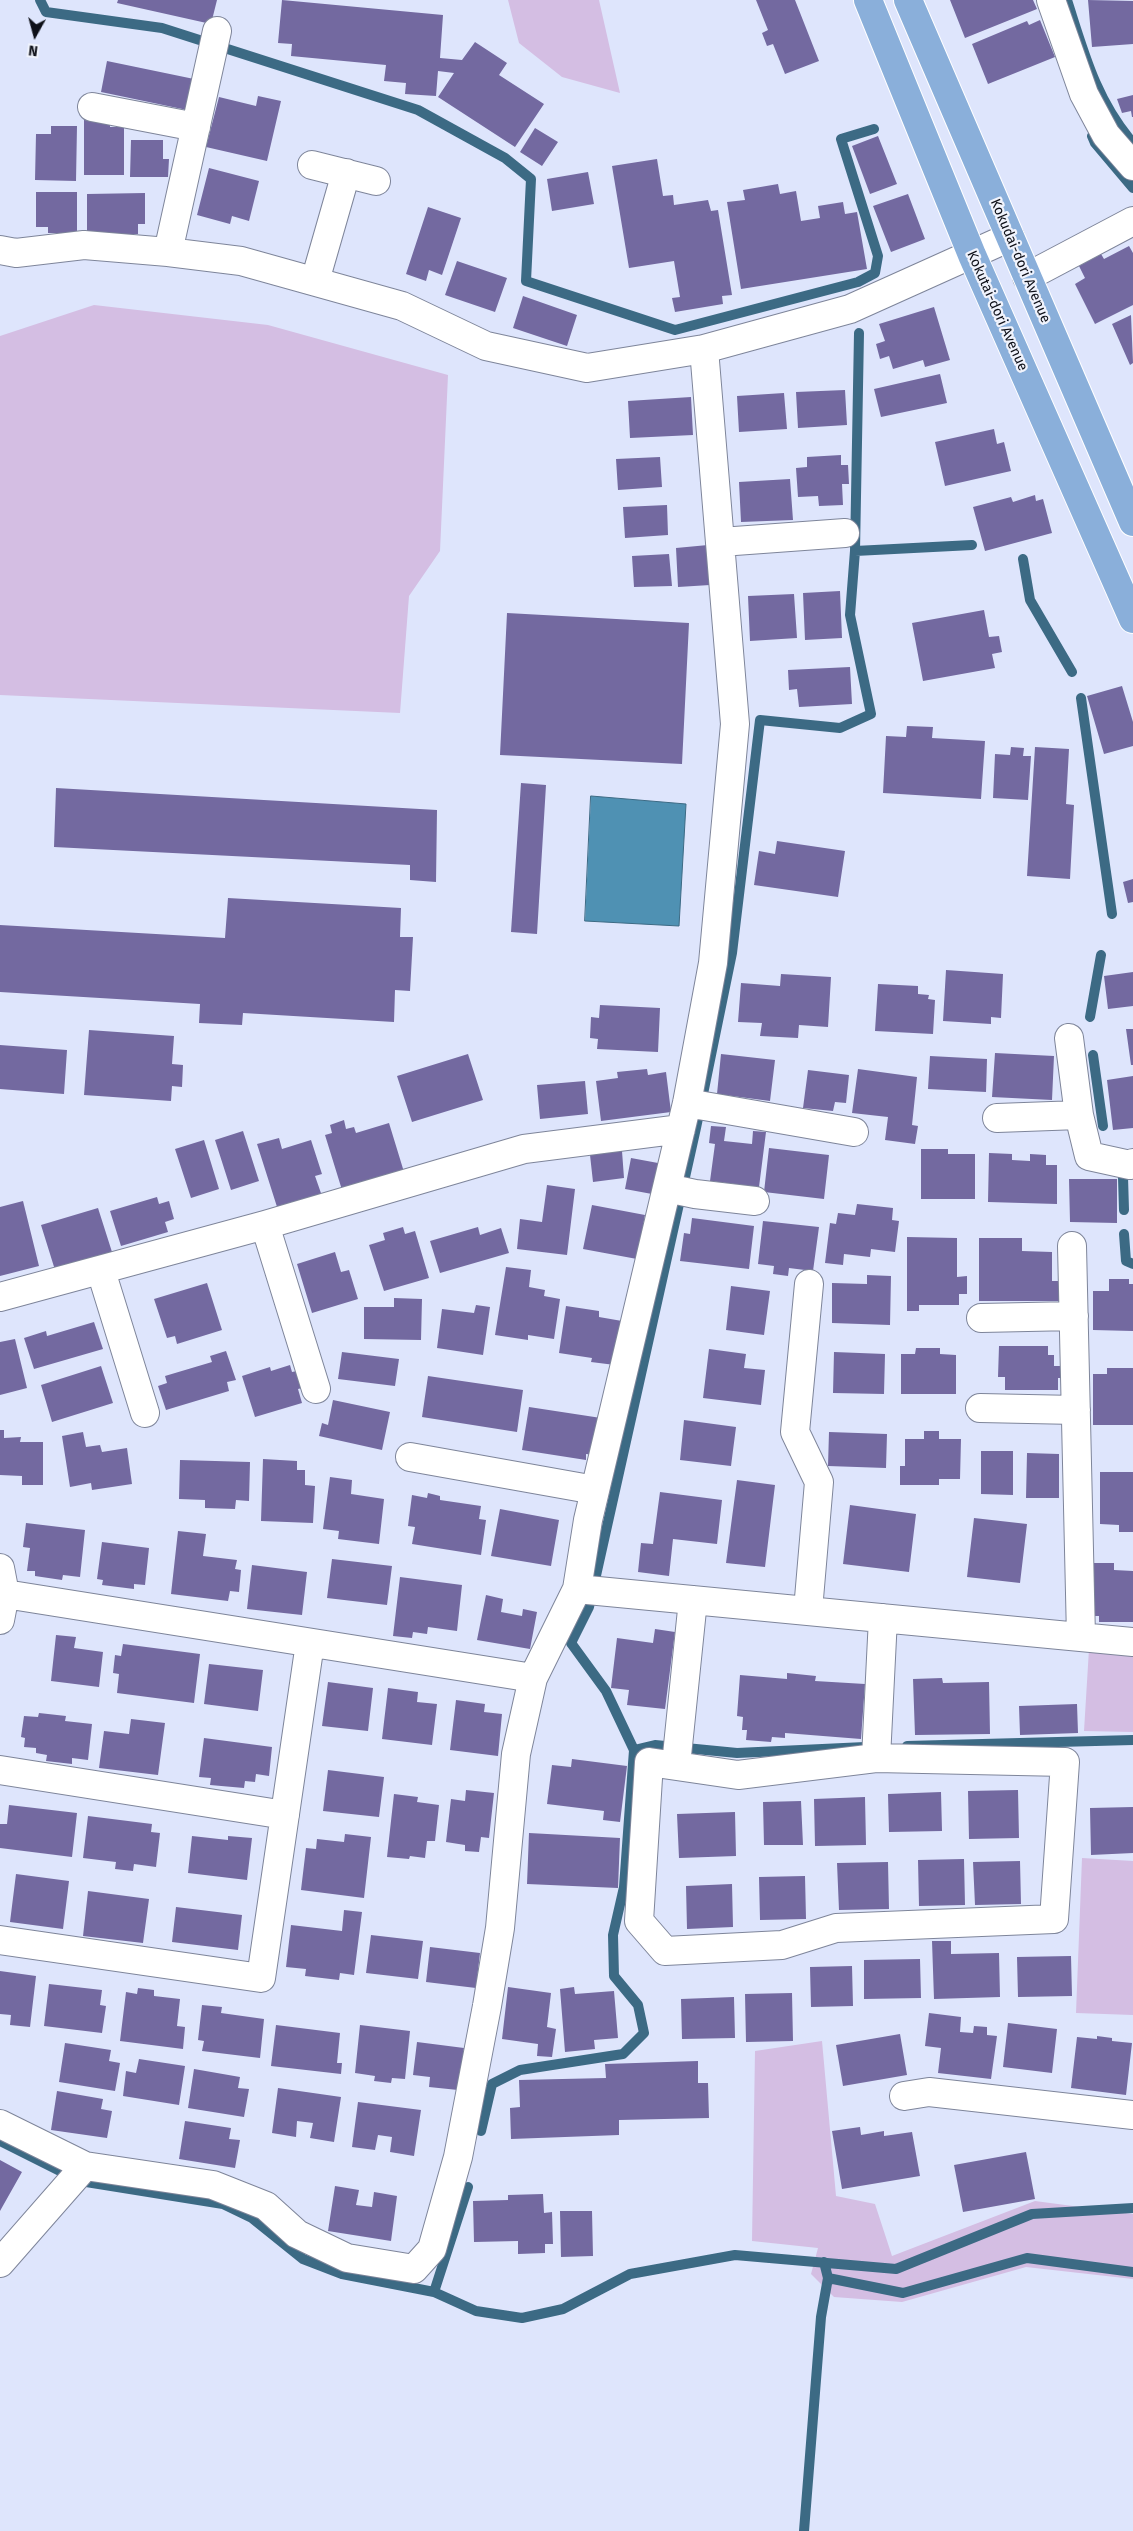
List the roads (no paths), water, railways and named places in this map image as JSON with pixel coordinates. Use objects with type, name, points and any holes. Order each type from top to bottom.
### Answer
[{"type":"highway","name":"Kokutai-dori Avenue","points":[[868,0],[972,254],[1133,619]]},
{"type":"highway","name":"Kokudai-dori Avenue","points":[[908,0],[1133,522]]},
{"type":"street","points":[[1051,0],[1084,94],[1106,135],[1133,166]]},
{"type":"street","points":[[168,252],[215,41]]},
{"type":"street","points":[[92,107],[196,127]]},
{"type":"street","points":[[312,165],[376,181]]},
{"type":"street","points":[[315,281],[346,173]]},
{"type":"street","points":[[1027,277],[1133,221]]},
{"type":"street","points":[[0,250],[16,253],[84,245],[168,252],[241,261],[402,306],[486,346],[587,368],[704,349],[850,309],[1010,237]]},
{"type":"street","points":[[0,2124],[76,2176],[213,2185],[266,2206],[297,2234],[347,2258],[414,2269],[432,2249],[458,2157],[487,2006],[500,1928],[516,1754],[533,1678],[588,1589],[595,1490],[681,1129],[700,1105],[736,724],[704,349]]},
{"type":"street","points":[[721,542],[846,532]]},
{"type":"street","points":[[1069,1038],[1078,1115],[1089,1156],[1130,1165],[1133,1163]]},
{"type":"street","points":[[700,1105],[854,1132]]},
{"type":"street","points":[[997,1118],[1078,1115]]},
{"type":"street","points":[[0,1297],[102,1271],[265,1225],[524,1149],[681,1129]]},
{"type":"street","points":[[667,1188],[695,1194],[755,1201]]},
{"type":"street","points":[[265,1225],[316,1389]]},
{"type":"street","points":[[1072,1246],[1081,1637]]},
{"type":"street","points":[[102,1271],[145,1413]]},
{"type":"street","points":[[808,1610],[819,1482],[796,1432],[809,1284]]},
{"type":"street","points":[[981,1318],[1074,1316]]},
{"type":"street","points":[[980,1408],[1076,1410]]},
{"type":"street","points":[[410,1458],[595,1490]]},
{"type":"street","points":[[0,1568],[2,1607],[310,1643],[533,1678]]},
{"type":"street","points":[[588,1589],[1133,1642]]},
{"type":"street","points":[[676,1765],[693,1600]]},
{"type":"street","points":[[876,1746],[883,1618]]},
{"type":"street","points":[[0,1940],[261,1978],[310,1643]]},
{"type":"street","points":[[876,1746],[1065,1762],[1054,1919],[836,1928],[782,1945],[665,1950],[639,1921],[650,1762],[738,1774],[876,1746]]},
{"type":"street","points":[[0,1770],[285,1815]]},
{"type":"street","points":[[904,2096],[929,2092],[1133,2115]]},
{"type":"street","points":[[0,2263],[76,2176]]},
{"type":"water","points":[[591,796],[686,804],[679,926],[585,921]]},
{"type":"waterway","points":[[40,0],[46,12],[162,28],[418,110],[505,158],[531,179],[526,281],[675,330],[858,282],[875,273],[878,256],[841,139],[874,129]]},
{"type":"waterway","points":[[1067,0],[1092,75],[1100,93],[1120,127],[1133,143]]},
{"type":"waterway","points":[[1092,136],[1095,143],[1133,188]]},
{"type":"waterway","points":[[481,2131],[492,2084],[520,2070],[623,2054],[644,2033],[638,2005],[614,1976],[613,1935],[624,1887],[634,1750],[606,1691],[571,1643],[589,1607],[696,1128],[732,953],[760,720],[840,728],[871,714],[850,615],[855,551],[859,333]]},
{"type":"waterway","points":[[855,551],[972,545]]},
{"type":"waterway","points":[[1023,559],[1030,600],[1072,672]]},
{"type":"waterway","points":[[1081,698],[1112,914]]},
{"type":"waterway","points":[[1090,1017],[1101,955]]},
{"type":"waterway","points":[[1093,1055],[1103,1126]]},
{"type":"waterway","points":[[1123,1177],[1124,1210]]},
{"type":"waterway","points":[[1124,1234],[1126,1261],[1133,1264]]},
{"type":"waterway","points":[[907,1746],[1133,1740]]},
{"type":"waterway","points":[[634,1750],[655,1745],[737,1753],[865,1747]]},
{"type":"waterway","points":[[0,2141],[80,2181],[223,2204],[252,2218],[303,2259],[342,2274],[434,2292],[476,2311],[522,2318],[563,2309],[630,2274],[735,2255],[896,2269],[1032,2214],[1133,2208]]},
{"type":"waterway","points":[[434,2292],[468,2187]]},
{"type":"waterway","points":[[828,2278],[903,2293],[1027,2258],[1133,2272]]},
{"type":"waterway","points":[[804,2531],[821,2317],[828,2278],[824,2262]]}]
